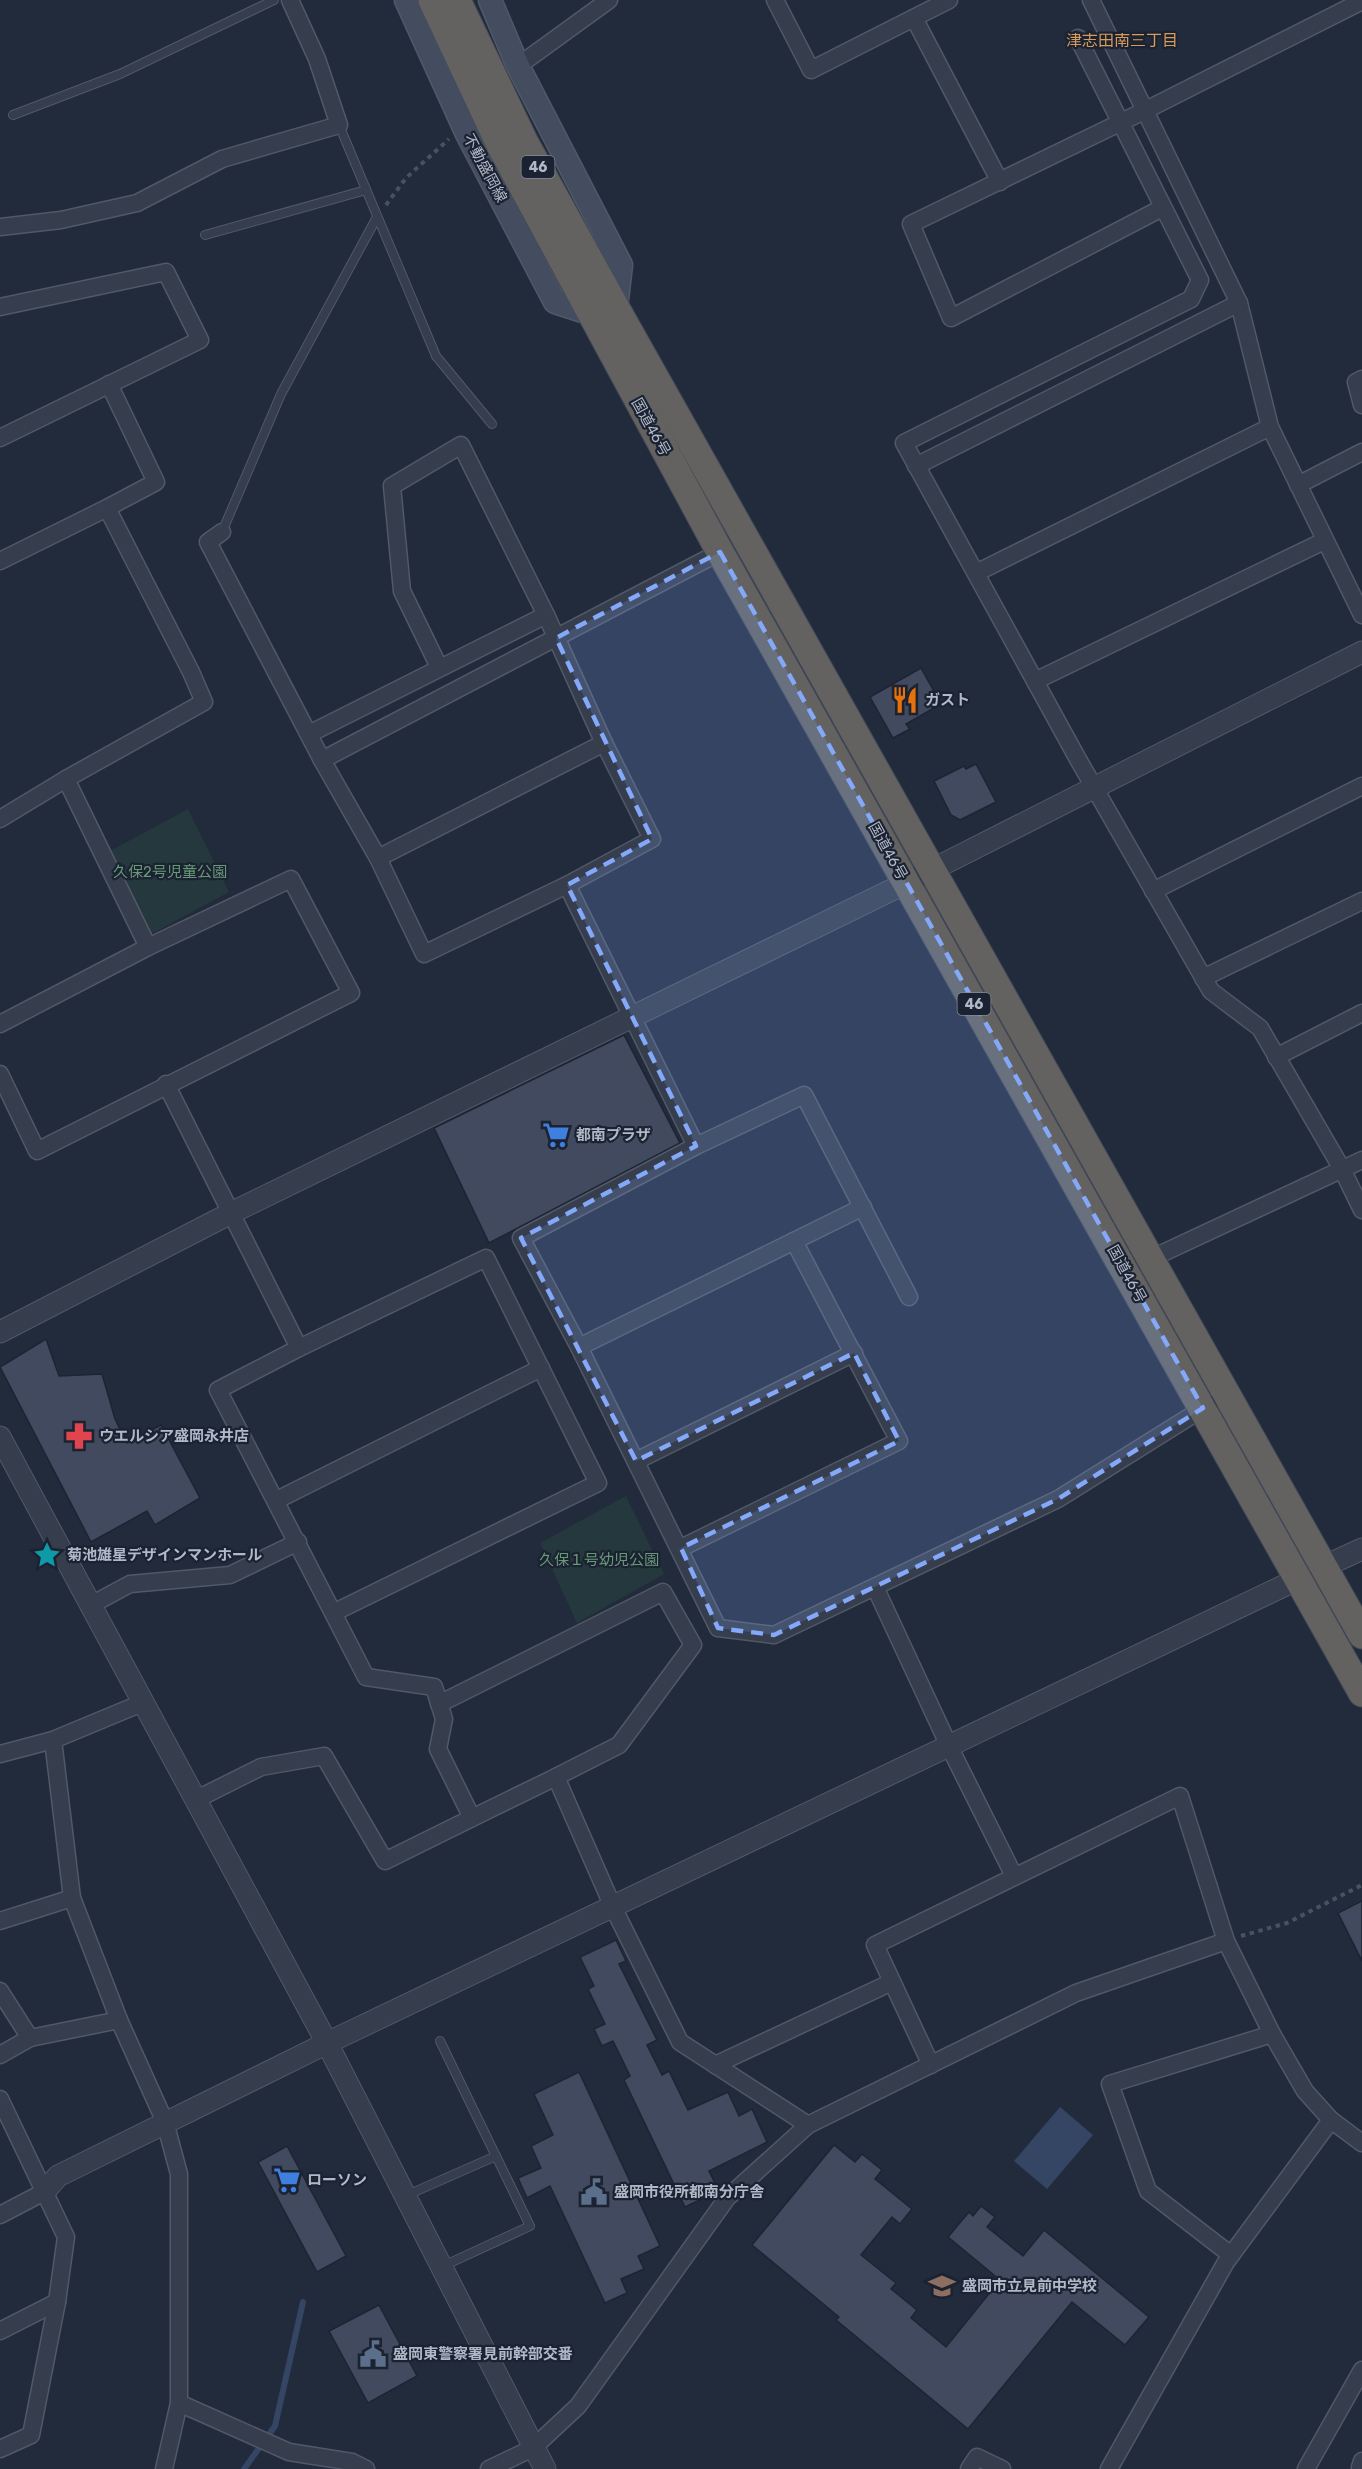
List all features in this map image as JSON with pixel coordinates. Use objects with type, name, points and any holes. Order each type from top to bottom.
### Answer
[{"type":"highway","name":"国道46号","points":[[432,0],[457,18],[616,308],[1362,1635]]},
{"type":"highway","name":"国道46号","points":[[457,18],[500,145],[589,313],[720,552],[1203,1408],[1296,1580],[1362,1693]]},
{"type":"main road","name":"不動盛岡線","points":[[406,0],[465,129],[555,302],[589,313]]},
{"type":"main road","points":[[490,0],[518,66],[621,265],[616,308]]},
{"type":"street","points":[[0,227],[61,220],[137,203],[222,159],[339,125],[317,59],[290,0]]},
{"type":"street","points":[[518,66],[609,0]]},
{"type":"street","points":[[775,0],[811,70],[949,0]]},
{"type":"street","points":[[1091,0],[1239,303],[1270,427],[1362,615]]},
{"type":"street","points":[[1162,208],[951,318],[911,224],[1120,123],[1362,1]]},
{"type":"street","points":[[914,18],[1000,182]]},
{"type":"street","points":[[1078,38],[1200,280],[1191,299],[904,443],[1094,788],[1203,978],[1211,991],[1260,1028],[1342,1169],[1362,1210]]},
{"type":"street","points":[[0,307],[166,272],[200,340],[0,438]]},
{"type":"street","points":[[916,465],[1239,303]]},
{"type":"street","points":[[1362,379],[1356,382],[1362,405]]},
{"type":"street","points":[[0,561],[156,482],[110,384]]},
{"type":"street","points":[[976,573],[1270,427]]},
{"type":"street","points":[[222,532],[208,542],[322,760],[378,858],[424,954],[567,885],[652,839],[604,743],[546,615],[461,445],[392,486],[402,591],[439,667]]},
{"type":"street","points":[[1298,485],[1362,452]]},
{"type":"street","points":[[0,819],[66,779],[204,702],[107,508]]},
{"type":"street","points":[[1035,681],[1324,541]]},
{"type":"street","points":[[322,760],[720,552]]},
{"type":"street","points":[[309,734],[546,615]]},
{"type":"street","points":[[0,1332],[231,1213],[906,883],[1362,652]]},
{"type":"street","points":[[378,858],[604,743]]},
{"type":"street","points":[[66,779],[148,947]]},
{"type":"street","points":[[1153,891],[1362,786]]},
{"type":"street","points":[[0,1024],[148,947],[291,879],[351,993],[166,1084],[37,1151],[0,1074]]},
{"type":"street","points":[[567,885],[696,1146]]},
{"type":"street","points":[[1203,978],[1362,901]]},
{"type":"street","points":[[1276,1057],[1362,1013]]},
{"type":"street","points":[[166,1084],[299,1348]]},
{"type":"street","points":[[909,1297],[804,1095],[696,1146],[521,1238],[681,1548],[718,1628],[774,1635],[1058,1499],[1227,1395]]},
{"type":"street","points":[[1150,1259],[1362,1160]]},
{"type":"street","points":[[579,1347],[863,1207]]},
{"type":"street","points":[[681,1548],[898,1441],[794,1241]]},
{"type":"street","points":[[333,1613],[598,1483],[486,1258],[299,1348],[218,1390],[278,1500],[333,1613],[366,1677],[434,1687],[444,1719],[438,1749],[472,1818]]},
{"type":"street","points":[[636,1461],[854,1353]]},
{"type":"street","points":[[278,1500],[541,1368]]},
{"type":"street","points":[[0,1437],[89,1606],[327,2043],[544,2469]]},
{"type":"street","points":[[89,1606],[130,1584],[230,1575],[298,1542]]},
{"type":"street","points":[[1323,1567],[1362,1548]]},
{"type":"street","points":[[0,2215],[44,2192],[58,2176],[165,2122],[1296,1580]]},
{"type":"street","points":[[875,1587],[949,1746],[1014,1876]]},
{"type":"street","points":[[195,1800],[261,1767],[324,1756],[385,1861],[619,1745],[693,1645],[663,1592],[439,1704]]},
{"type":"street","points":[[0,1754],[53,1740],[142,1703]]},
{"type":"street","points":[[53,1740],[72,1898],[118,2020],[165,2122],[179,2174],[179,2403],[164,2469]]},
{"type":"street","points":[[556,1777],[613,1907],[680,2042],[808,2126]]},
{"type":"street","points":[[931,2065],[875,1945],[1180,1796],[1226,1941],[1272,2034],[1305,2091],[1331,2120],[1362,2143]]},
{"type":"street","points":[[0,1921],[72,1898]]},
{"type":"street","points":[[489,2469],[533,2448],[578,2406],[728,2198],[808,2126],[1076,1993],[1226,1941]]},
{"type":"street","points":[[715,2065],[892,1982]]},
{"type":"street","points":[[0,1991],[30,2038]]},
{"type":"street","points":[[0,2055],[30,2038],[118,2020]]},
{"type":"street","points":[[1231,2255],[1148,2191],[1110,2084],[1272,2034]]},
{"type":"street","points":[[0,2099],[66,2236],[57,2302],[31,2435],[0,2449]]},
{"type":"street","points":[[1109,2469],[1231,2255],[1331,2120]]},
{"type":"street","points":[[0,2331],[57,2302]]},
{"type":"street","points":[[1306,2469],[1362,2370]]},
{"type":"street","points":[[179,2403],[289,2452],[329,2464],[352,2462],[366,2469]]},
{"type":"street","points":[[969,2469],[977,2457],[1002,2469]]},
{"type":"street","points":[[1362,2461],[1360,2467],[1362,2469]]},
{"type":"lane","points":[[13,115],[120,74],[274,0]]},
{"type":"lane","points":[[339,125],[436,357],[492,424]]},
{"type":"lane","points":[[205,235],[366,190]]},
{"type":"lane","points":[[222,532],[281,394],[377,217]]},
{"type":"lane","points":[[440,2041],[530,2226],[441,2267]]},
{"type":"lane","points":[[405,2197],[496,2156]]},
{"type":"path","points":[[377,217],[406,178],[451,136],[465,129]]},
{"type":"path","points":[[1226,1941],[1287,1923],[1362,1885]]},
{"type":"highlighted area","points":[[720,552],[1203,1408],[1058,1499],[774,1635],[718,1628],[681,1548],[899,1441],[854,1353],[636,1461],[521,1238],[696,1146],[567,885],[652,839],[556,638]]},
{"type":"green space","name":"久保2号児童公園","points":[[188,809],[229,892],[151,934],[110,851]]},
{"type":"green space","name":"久保１号幼児公園","points":[[626,1496],[664,1574],[577,1623],[540,1543]]},
{"type":"water","points":[[1060,2107],[1093,2135],[1047,2189],[1014,2161]]},
{"type":"building","name":"ガスト","points":[[921,668],[941,704],[906,724],[910,729],[893,738],[870,697]]},
{"type":"building","points":[[976,764],[996,802],[960,820],[951,815],[934,781],[964,766],[966,769]]},
{"type":"building","name":"都南プラザ","points":[[624,1035],[680,1143],[489,1243],[434,1128]]},
{"type":"building","name":"ウエルシア盛岡永井店","points":[[46,1339],[59,1376],[102,1374],[115,1419],[127,1443],[161,1425],[200,1498],[155,1525],[147,1511],[91,1542],[0,1367]]},
{"type":"building","points":[[1362,1901],[1362,1961],[1338,1913]]},
{"type":"building","points":[[616,1940],[626,1961],[619,1964],[657,2040],[647,2045],[662,2075],[669,2071],[688,2110],[728,2092],[739,2116],[752,2109],[767,2142],[709,2171],[719,2191],[685,2207],[624,2080],[630,2076],[613,2041],[602,2046],[594,2029],[605,2024],[588,1989],[594,1986],[580,1957]]},
{"type":"building","name":"盛岡市役所都南分庁舎","points":[[579,2072],[660,2246],[638,2256],[644,2269],[621,2279],[627,2293],[605,2303],[550,2186],[527,2198],[518,2178],[541,2168],[531,2146],[553,2135],[534,2094]]},
{"type":"building","points":[[834,2145],[855,2162],[862,2154],[882,2170],[875,2179],[912,2209],[900,2224],[892,2217],[861,2255],[896,2283],[891,2289],[917,2310],[911,2318],[946,2347],[1000,2280],[948,2237],[969,2212],[973,2216],[981,2206],[995,2217],[987,2227],[1023,2256],[1044,2230],[1149,2317],[1125,2345],[1072,2302],[968,2429],[836,2320],[839,2317],[752,2245]]},
{"type":"building","points":[[287,2146],[346,2256],[317,2272],[258,2162]]},
{"type":"building","name":"盛岡東警察署見前幹部交番","points":[[379,2305],[417,2376],[368,2403],[329,2331]]},
{"type":"waterway","points":[[244,2469],[275,2426],[303,2302]]},
{"type":"place","name":"ガスト","points":[[905,700]]},
{"type":"place","name":"都南プラザ","points":[[556,1135]]},
{"type":"place","name":"ウエルシア盛岡永井店","points":[[79,1436]]},
{"type":"place","name":"菊池雄星デザインマンホール","points":[[47,1555]]},
{"type":"place","name":"ローソン","points":[[287,2180]]},
{"type":"place","name":"盛岡市役所都南分庁舎","points":[[594,2192]]},
{"type":"place","name":"盛岡市立見前中学校","points":[[942,2286]]},
{"type":"place","name":"盛岡東警察署見前幹部交番","points":[[373,2354]]},
{"type":"district","name":"津志田南三丁目","points":[[1122,40]]}]
